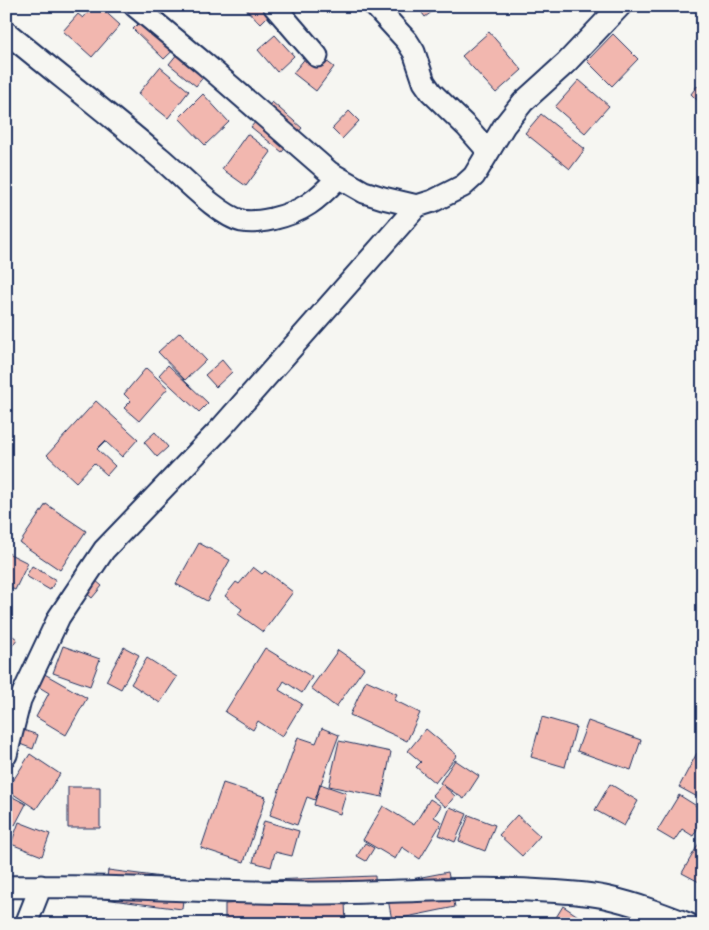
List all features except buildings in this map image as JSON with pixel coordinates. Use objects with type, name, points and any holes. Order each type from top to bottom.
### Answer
[{"type":"street","points":[[135,6],[240,94],[328,172],[364,192],[392,201],[417,206],[433,202],[463,186],[474,176],[504,126],[523,102],[566,62],[620,6]]},
{"type":"street","points":[[274,6],[317,56]]},
{"type":"street","points":[[375,6],[410,47],[424,82],[431,92],[467,127],[488,151]]},
{"type":"street","points":[[6,32],[217,207],[240,221],[252,223],[291,215],[306,208],[319,198],[338,178]]},
{"type":"street","points":[[6,755],[20,700],[59,617],[104,550],[222,427],[417,206]]},
{"type":"street","points":[[26,924],[41,886]]},
{"type":"street","points":[[6,887],[108,886],[315,893],[503,888],[567,892],[608,898],[646,908],[688,924]]}]
